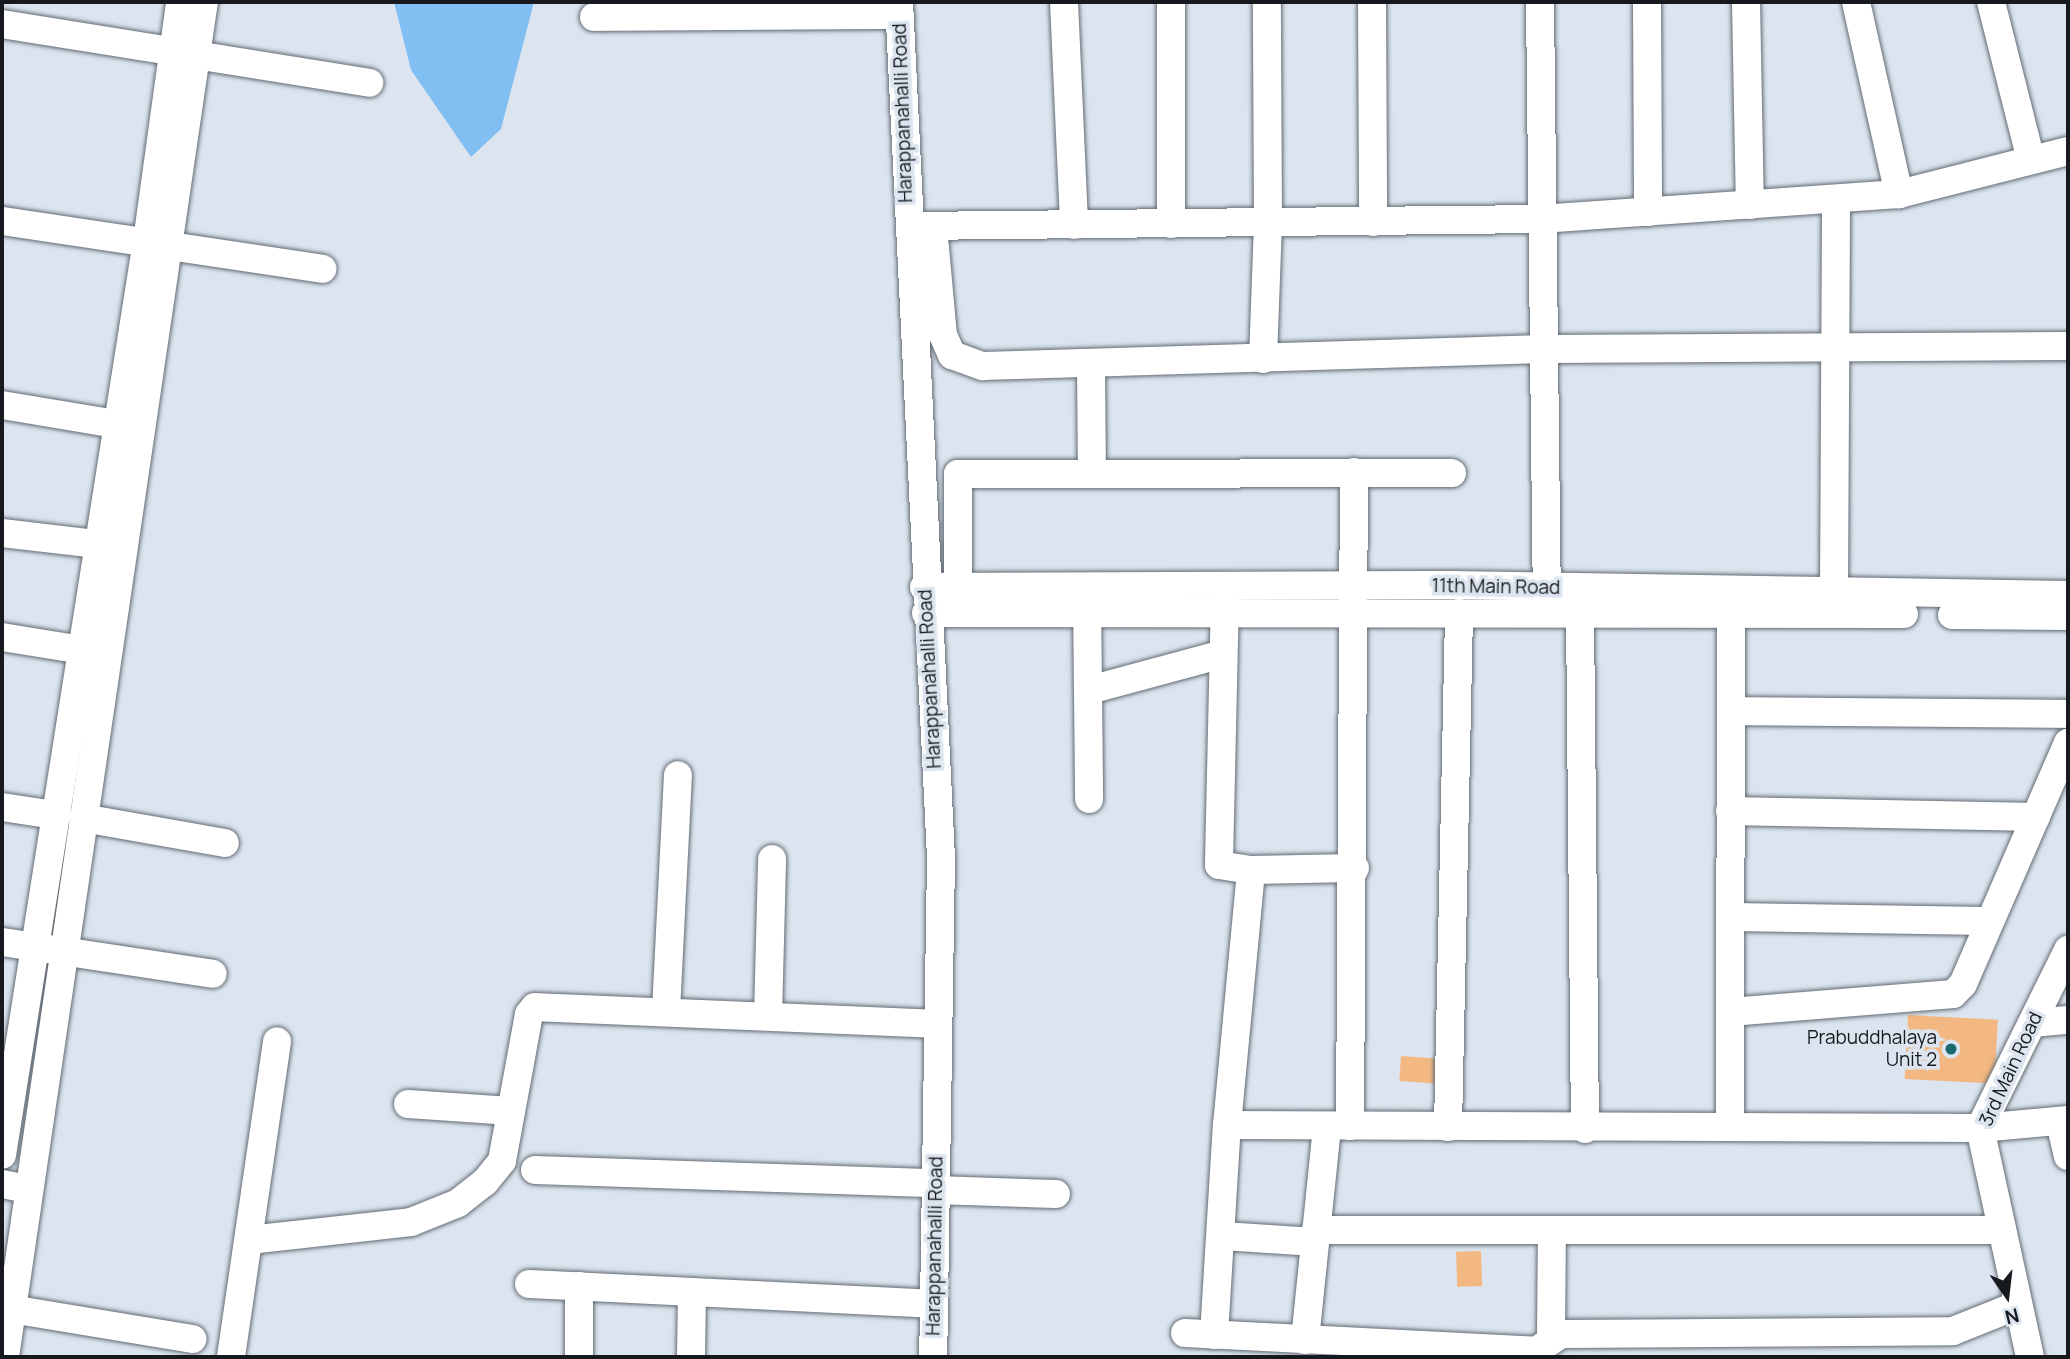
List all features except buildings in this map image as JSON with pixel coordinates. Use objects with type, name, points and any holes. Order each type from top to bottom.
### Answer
[{"type":"street","points":[[180,2],[186,53]]},
{"type":"street","points":[[2,1155],[8,1079],[34,948],[55,815],[95,652],[186,53],[204,2]]},
{"type":"street","points":[[1064,2],[1073,225]]},
{"type":"street","points":[[1171,2],[1171,224]]},
{"type":"street","points":[[1263,359],[1268,223],[1267,2]]},
{"type":"street","points":[[1372,2],[1373,222]]},
{"type":"street","points":[[1540,2],[1540,219],[1547,600]]},
{"type":"street","points":[[1647,2],[1648,212]]},
{"type":"street","points":[[1746,2],[1750,205]]},
{"type":"street","points":[[1857,2],[1899,194]]},
{"type":"street","points":[[1991,2],[2031,160]]},
{"type":"street","points":[[594,17],[798,8],[899,8]]},
{"type":"street","name":"Harappanahalli Road","points":[[899,8],[920,226],[925,600],[941,859],[933,1357]]},
{"type":"street","points":[[2,24],[369,83]]},
{"type":"street","points":[[2068,150],[1899,194],[1648,212],[1540,219],[920,226],[937,304],[952,355],[983,366],[1091,365],[1544,349],[2068,346]]},
{"type":"street","points":[[1834,593],[1836,199]]},
{"type":"street","points":[[2,221],[322,269]]},
{"type":"street","points":[[1091,365],[1091,472]]},
{"type":"street","points":[[2,405],[129,426]]},
{"type":"street","points":[[5,1357],[11,1309],[15,1186],[63,952],[83,818],[95,652],[97,544],[129,426]]},
{"type":"street","points":[[1305,1340],[1316,1236],[1339,1126],[1355,868],[1354,472]]},
{"type":"street","points":[[958,587],[958,474],[1452,473]]},
{"type":"street","points":[[2,533],[97,544]]},
{"type":"street","name":"11th Main Road","points":[[925,600],[958,587],[1087,600]]},
{"type":"street","name":"11th Main Road","points":[[1355,600],[1459,613],[1547,600],[1580,612],[1834,593],[2068,595]]},
{"type":"street","name":"11th Main Road","points":[[925,600],[1731,602],[2068,616]]},
{"type":"street","points":[[1087,600],[1089,799]]},
{"type":"street","points":[[1225,600],[1216,858],[1224,869],[1355,868]]},
{"type":"street","points":[[1730,1127],[1731,602]]},
{"type":"street","points":[[1580,612],[1585,1129]]},
{"type":"street","points":[[1448,1127],[1459,613]]},
{"type":"street","points":[[2,637],[95,652]]},
{"type":"street","points":[[1089,690],[1223,654]]},
{"type":"street","points":[[1731,710],[2068,714]]},
{"type":"street","points":[[1730,1012],[1953,993],[1963,984],[1988,921],[2068,743]]},
{"type":"street","points":[[666,1011],[678,775]]},
{"type":"street","points":[[2,807],[55,815]]},
{"type":"street","points":[[1731,811],[2036,817]]},
{"type":"street","points":[[83,818],[225,843]]},
{"type":"street","points":[[768,1016],[772,859]]},
{"type":"street","points":[[1214,1335],[1223,1236],[1227,1125],[1251,870]]},
{"type":"street","points":[[1730,917],[1988,921]]},
{"type":"street","points":[[2,942],[213,974]]},
{"type":"street","name":"3rd Main Road","points":[[2030,1357],[1980,1128],[2068,950]]},
{"type":"street","points":[[249,1240],[411,1222],[458,1203],[502,1161],[529,1014],[535,1007],[938,1024]]},
{"type":"street","points":[[2032,1023],[2068,1020]]},
{"type":"street","points":[[231,1357],[277,1041]]},
{"type":"street","points":[[408,1104],[511,1111]]},
{"type":"street","points":[[1227,1125],[1585,1129],[1980,1128],[2064,1121],[2068,1156]]},
{"type":"street","points":[[535,1170],[1056,1194]]},
{"type":"street","points":[[1223,1236],[1552,1231],[2002,1230]]},
{"type":"street","points":[[1551,1337],[1552,1231]]},
{"type":"street","points":[[529,1284],[933,1304]]},
{"type":"street","points":[[579,1286],[579,1357]]},
{"type":"street","points":[[691,1357],[692,1292]]},
{"type":"street","points":[[1185,1333],[1536,1351],[1551,1337],[1953,1331],[2018,1305]]},
{"type":"street","points":[[11,1309],[193,1339]]},
{"type":"water","points":[[394,2],[534,2],[501,129],[471,157],[411,70]]},
{"type":"place","name":"Prabuddhalaya Unit 2","points":[[1951,1049]]}]
